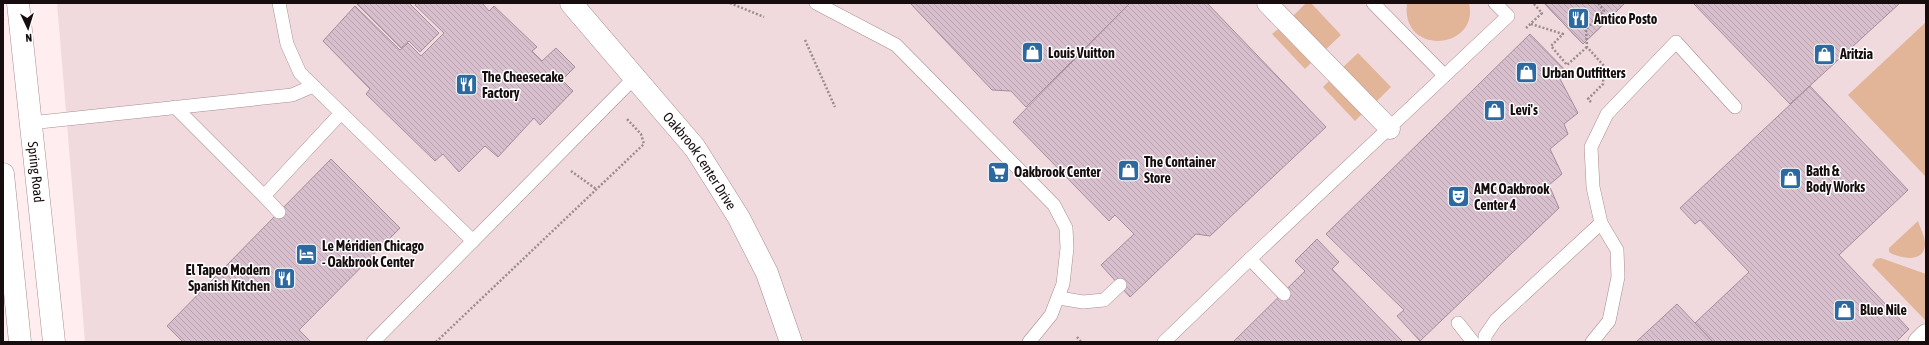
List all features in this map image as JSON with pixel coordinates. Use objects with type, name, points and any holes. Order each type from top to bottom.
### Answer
[{"type":"street","name":"Spring Road","points":[[18,3],[54,342]]},
{"type":"street","name":"Oakbrook Center Drive","points":[[571,3],[636,77],[695,148],[739,218],[772,283],[790,342]]},
{"type":"street","points":[[1276,6],[1390,129]]},
{"type":"street","points":[[3,174],[20,342]]},
{"type":"street","points":[[1918,342],[1926,334]]},
{"type":"lane","points":[[279,3],[290,51],[300,72],[473,241]]},
{"type":"lane","points":[[816,3],[896,45],[1054,205],[1066,228],[1067,248],[1063,284],[1051,316],[1029,342]]},
{"type":"lane","points":[[1373,3],[1444,75]]},
{"type":"lane","points":[[1164,342],[1508,16],[1495,3]]},
{"type":"lane","points":[[1592,342],[1609,321],[1618,277],[1618,250],[1601,223],[1593,187],[1591,147],[1607,114],[1676,42],[1735,107]]},
{"type":"lane","points":[[373,342],[636,77]]},
{"type":"lane","points":[[30,123],[292,95],[313,86]]},
{"type":"lane","points":[[174,107],[279,212]]},
{"type":"lane","points":[[264,196],[341,113]]},
{"type":"lane","points":[[1485,342],[1485,336],[1496,320],[1601,223]]},
{"type":"lane","points":[[1250,260],[1284,294]]},
{"type":"lane","points":[[1058,298],[1083,302],[1104,300],[1120,285]]},
{"type":"lane","points":[[1458,323],[1473,342]]},
{"type":"path","points":[[730,3],[764,17]]},
{"type":"path","points":[[1598,3],[1604,11],[1586,29],[1587,47],[1604,66],[1603,84],[1588,99],[1607,114]]},
{"type":"path","points":[[1508,16],[1563,34],[1550,46],[1566,65],[1587,47]]},
{"type":"path","points":[[805,40],[834,107]]},
{"type":"path","points":[[436,342],[644,144],[641,134],[626,118]]},
{"type":"path","points":[[555,158],[596,190]]},
{"type":"path","points":[[1077,336],[1081,342]]},
{"type":"shaded area","name":"Oakbrook Center","points":[[57,3],[1926,3],[1926,342],[85,342]]},
{"type":"shaded area","points":[[1306,3],[1311,3],[1341,35],[1323,52],[1291,18]]},
{"type":"shaded area","points":[[1407,3],[1469,3],[1469,19],[1463,30],[1452,38],[1440,41],[1426,39],[1415,32],[1408,20]]},
{"type":"shaded area","points":[[1926,22],[1926,177],[1848,95]]},
{"type":"shaded area","points":[[1282,26],[1314,60],[1305,69],[1272,34]]},
{"type":"shaded area","points":[[1358,53],[1391,87],[1374,104],[1340,70]]},
{"type":"shaded area","points":[[1331,79],[1363,113],[1355,121],[1323,87]]},
{"type":"shaded area","points":[[1918,221],[1924,236],[1924,251],[1920,255],[1911,258],[1905,258],[1889,252],[1889,248]]},
{"type":"shaded area","points":[[1881,258],[1926,274],[1926,321],[1872,265],[1876,259]]},
{"type":"building","points":[[356,3],[409,3],[439,33],[420,52],[409,41],[401,48]]},
{"type":"building","name":"The Cheesecake Factory","points":[[417,3],[482,3],[489,11],[494,6],[537,47],[532,51],[542,61],[556,48],[575,67],[562,80],[573,91],[540,125],[534,118],[498,157],[485,146],[459,172],[443,154],[435,161],[366,94],[370,89],[323,41],[355,6],[400,50],[408,43],[421,56],[444,33],[415,5]]},
{"type":"building","points":[[910,3],[1130,3],[1026,107],[1011,91],[992,90]]},
{"type":"building","points":[[1130,3],[1207,3],[1326,127],[1210,236],[1196,234],[1130,297],[1101,265],[1134,234],[1115,215],[1109,221],[1013,122]]},
{"type":"building","points":[[1544,3],[1625,3],[1583,44]]},
{"type":"building","points":[[1544,3],[1625,3],[1583,44]]},
{"type":"building","points":[[1693,3],[1900,3],[1790,104]]},
{"type":"building","name":"AMC Oakbrook Center 4","points":[[1530,34],[1568,73],[1560,79],[1578,113],[1564,124],[1568,134],[1550,149],[1562,174],[1549,185],[1559,208],[1420,341],[1397,316],[1404,310],[1326,234]]},
{"type":"building","points":[[1810,86],[1908,190],[1839,255],[1909,329],[1896,342],[1713,342],[1695,323],[1749,272],[1700,220],[1695,224],[1680,208]]},
{"type":"building","name":"Le Méridien Chicago - Oakbrook Center","points":[[331,159],[400,228],[299,330],[311,342],[183,342],[167,326]]},
{"type":"building","points":[[1317,239],[1339,262],[1332,269],[1403,342],[1233,342],[1305,271],[1295,261]]},
{"type":"building","points":[[1677,304],[1713,342],[1636,342]]},
{"type":"place","name":"Antico Posto","points":[[1579,19]]},
{"type":"place","name":"Louis Vuitton","points":[[1032,53]]},
{"type":"place","name":"Aritzia","points":[[1824,54]]},
{"type":"place","name":"Urban Outfitters","points":[[1527,73]]},
{"type":"place","name":"The Cheesecake Factory","points":[[466,85]]},
{"type":"place","name":"Levi's","points":[[1494,110]]},
{"type":"place","name":"The Container Store","points":[[1128,170]]},
{"type":"place","name":"Oakbrook Center","points":[[998,172]]},
{"type":"place","name":"Bath & Body Works","points":[[1791,179]]},
{"type":"place","name":"AMC Oakbrook Center 4","points":[[1459,197]]},
{"type":"place","name":"Le Méridien Chicago - Oakbrook Center","points":[[306,254]]},
{"type":"place","name":"El Tapeo Modern Spanish Kitchen","points":[[285,278]]},
{"type":"place","name":"Blue Nile","points":[[1844,310]]}]
